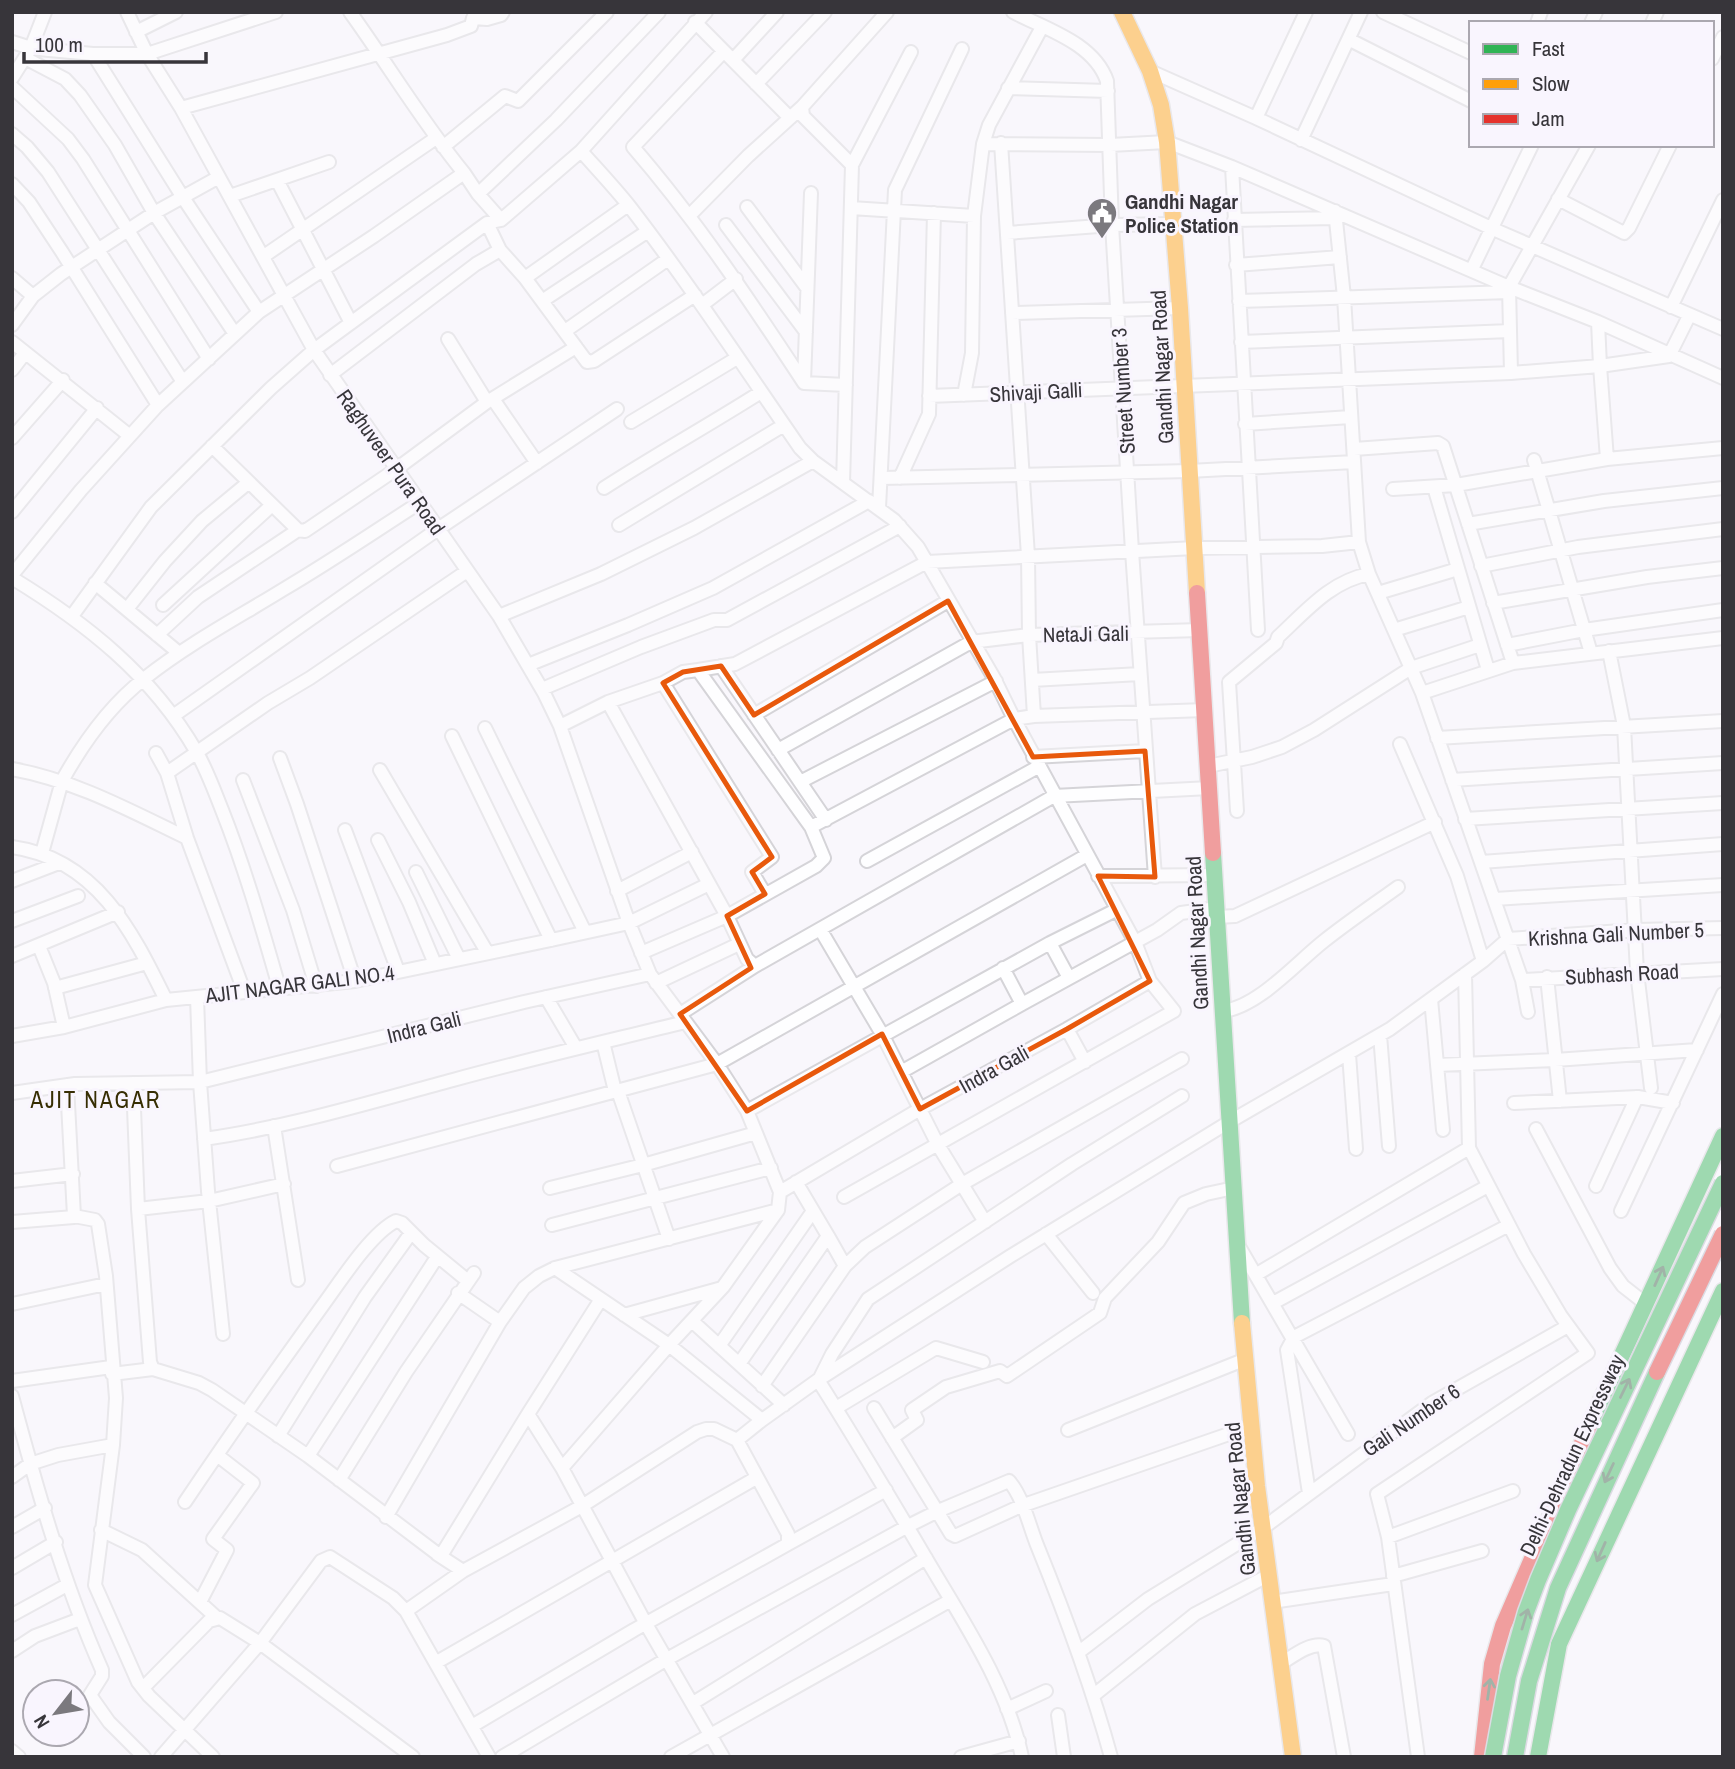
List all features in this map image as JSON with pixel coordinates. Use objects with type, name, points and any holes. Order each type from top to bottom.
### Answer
[{"type":"main road","name":"Gandhi Nagar Road","points":[[1122,12],[1150,71],[1161,105],[1167,142],[1180,308],[1246,1359],[1263,1528],[1293,1757]]},
{"type":"main road","points":[[1482,1757],[1492,1664],[1503,1626],[1585,1436],[1723,1136]]},
{"type":"main road","name":"Delhi-Dehradun Expressway","points":[[1493,1757],[1508,1676],[1538,1580],[1723,1183]]},
{"type":"main road","points":[[1678,1234],[1723,1257]]},
{"type":"main road","name":"Delhi-Dehradun Expressway","points":[[1516,1757],[1530,1681],[1558,1588],[1589,1516],[1723,1234]]},
{"type":"main road","points":[[1538,1757],[1559,1644],[1723,1290]]},
{"type":"street","points":[[12,78],[28,53],[45,12]]},
{"type":"street","name":"Raghuveer Pura Road","points":[[127,12],[147,54],[181,108],[314,350],[499,616],[542,689],[560,726],[629,923]]},
{"type":"street","points":[[28,53],[147,54],[276,12]]},
{"type":"street","points":[[350,12],[407,98],[478,194],[501,220]]},
{"type":"street","points":[[181,108],[465,29],[473,23],[472,15],[487,19],[503,12]]},
{"type":"street","points":[[264,256],[505,96],[518,101],[607,12]]},
{"type":"street","points":[[478,194],[556,120],[659,12]]},
{"type":"street","points":[[72,616],[139,520],[212,446],[314,350],[487,223],[501,220],[581,151],[706,12]]},
{"type":"street","points":[[777,12],[633,147],[690,215],[736,279],[804,383]]},
{"type":"street","points":[[756,84],[825,12]]},
{"type":"street","points":[[690,215],[748,156],[802,107],[887,12]]},
{"type":"street","points":[[964,395],[972,353],[974,216],[983,144],[989,125],[1042,27],[1013,12]]},
{"type":"street","points":[[1256,118],[1306,12]]},
{"type":"street","points":[[1301,140],[1361,12]]},
{"type":"street","points":[[1383,12],[1412,18],[1469,52]]},
{"type":"street","points":[[136,32],[170,13]]},
{"type":"street","points":[[695,22],[790,118]]},
{"type":"street","name":"Street Number 3","points":[[1042,27],[1093,56],[1103,70],[1108,91],[1117,309],[1155,877]]},
{"type":"street","points":[[1714,55],[1723,37]]},
{"type":"street","points":[[1350,40],[1469,100]]},
{"type":"street","points":[[12,42],[65,79],[80,94],[154,213],[235,334]]},
{"type":"street","points":[[528,665],[713,588],[874,505],[882,478],[895,190],[962,49]]},
{"type":"street","points":[[843,483],[852,165],[911,52]]},
{"type":"street","points":[[93,54],[259,312]]},
{"type":"street","points":[[1150,71],[1493,229],[1689,316],[1723,328]]},
{"type":"street","points":[[12,87],[68,139],[209,359]]},
{"type":"street","points":[[1008,88],[1108,91]]},
{"type":"street","points":[[802,107],[803,116],[852,165]]},
{"type":"street","points":[[12,134],[48,172],[183,382]]},
{"type":"street","points":[[983,144],[1110,145],[1167,142],[1232,167],[1336,214],[1472,270],[1509,290],[1598,322],[1723,378]]},
{"type":"street","points":[[1002,143],[1028,556],[1034,716]]},
{"type":"street","points":[[1472,270],[1531,147]]},
{"type":"street","points":[[1511,373],[1509,290],[1587,147]]},
{"type":"street","points":[[1558,199],[1621,233],[1627,232],[1669,147]]},
{"type":"street","points":[[581,151],[648,230],[800,448],[813,461],[900,526],[918,547],[996,681],[1054,796],[1135,943],[1150,981],[1174,1012],[844,1197]]},
{"type":"street","points":[[230,197],[329,162]]},
{"type":"street","points":[[1232,167],[1258,630]]},
{"type":"street","points":[[279,987],[234,841],[197,752],[173,716],[143,679],[109,646],[72,616],[12,576],[81,490],[158,405],[259,312],[464,173]]},
{"type":"street","points":[[12,325],[33,296],[72,267],[154,213],[219,177]]},
{"type":"street","points":[[277,180],[351,323]]},
{"type":"street","points":[[12,184],[29,202],[72,267],[158,405]]},
{"type":"street","points":[[804,383],[811,193]]},
{"type":"street","points":[[1671,307],[1723,200]]},
{"type":"street","points":[[525,278],[628,205]]},
{"type":"street","points":[[747,207],[807,288]]},
{"type":"street","points":[[851,208],[974,216]]},
{"type":"street","points":[[900,478],[929,414],[934,214]]},
{"type":"street","points":[[1234,220],[1336,214]]},
{"type":"street","points":[[1336,214],[1344,297],[1359,542],[1369,573],[1422,693],[1522,980],[1528,1012]]},
{"type":"street","points":[[487,223],[500,250],[525,278],[584,359],[591,362],[736,279]]},
{"type":"street","points":[[1007,233],[1112,225],[1174,224]]},
{"type":"street","points":[[726,225],[806,332]]},
{"type":"street","points":[[542,301],[648,230]]},
{"type":"street","points":[[330,375],[476,264],[500,250]]},
{"type":"street","points":[[1236,265],[1340,257]]},
{"type":"street","points":[[565,331],[668,259]]},
{"type":"street","points":[[12,278],[33,296]]},
{"type":"street","points":[[1238,301],[1509,290]]},
{"type":"street","points":[[1012,313],[1180,308]]},
{"type":"street","points":[[1669,356],[1689,316]]},
{"type":"street","points":[[1598,322],[1607,459]]},
{"type":"street","points":[[1241,342],[1510,331]]},
{"type":"street","points":[[448,339],[537,463]]},
{"type":"street","points":[[12,342],[130,436]]},
{"type":"street","points":[[212,446],[298,530],[305,531],[396,470],[490,401],[576,347]]},
{"type":"street","points":[[12,370],[25,352]]},
{"type":"street","name":"Shivaji Galli","points":[[929,396],[1511,373],[1600,366],[1669,356]]},
{"type":"street","points":[[631,422],[737,358]]},
{"type":"street","points":[[12,438],[63,380]]},
{"type":"street","points":[[804,383],[846,385]]},
{"type":"street","points":[[604,488],[761,393]]},
{"type":"street","points":[[12,512],[97,408]]},
{"type":"street","points":[[173,716],[438,529],[617,409]]},
{"type":"street","points":[[1245,424],[1351,417]]},
{"type":"street","points":[[619,525],[784,425]]},
{"type":"street","points":[[882,478],[1248,468],[1441,444],[1513,663]]},
{"type":"street","points":[[1393,489],[1456,485],[1535,465],[1723,448]]},
{"type":"street","points":[[499,616],[601,574],[694,528],[813,461]]},
{"type":"street","points":[[1535,465],[1591,653]]},
{"type":"street","points":[[127,610],[165,561],[202,522],[249,482]]},
{"type":"street","points":[[1434,487],[1488,670]]},
{"type":"street","points":[[1468,524],[1604,500],[1723,488]]},
{"type":"street","points":[[42,853],[62,781],[96,728],[143,679],[179,653],[419,503]]},
{"type":"street","points":[[163,605],[272,505]]},
{"type":"street","points":[[542,689],[641,647],[714,620],[727,620],[900,526]]},
{"type":"street","points":[[1481,566],[1562,550],[1723,528]]},
{"type":"street","points":[[157,635],[198,597],[298,530]]},
{"type":"street","points":[[560,726],[608,702],[663,683],[683,672],[735,664],[927,562],[1359,542]]},
{"type":"street","points":[[1493,603],[1723,568]]},
{"type":"street","points":[[1378,593],[1458,569]]},
{"type":"street","points":[[167,772],[467,571]]},
{"type":"street","points":[[1237,811],[1229,682],[1276,643],[1278,637],[1322,596],[1350,578],[1369,573]]},
{"type":"street","points":[[95,583],[179,653]]},
{"type":"street","points":[[754,715],[948,601]]},
{"type":"street","points":[[1394,630],[1469,607]]},
{"type":"street","points":[[1507,645],[1584,630],[1723,610]]},
{"type":"street","name":"NetaJi Gali","points":[[971,642],[1029,635],[1200,630]]},
{"type":"street","points":[[1422,693],[1513,663],[1723,638]]},
{"type":"street","points":[[778,750],[971,642]]},
{"type":"street","points":[[1208,766],[1267,752],[1298,739],[1411,668],[1480,645]]},
{"type":"street","points":[[1609,651],[1624,726],[1637,972],[1651,1088]]},
{"type":"street","points":[[721,666],[826,820]]},
{"type":"street","points":[[641,953],[727,916],[816,866],[824,858],[811,827],[698,670]]},
{"type":"street","points":[[1032,680],[1140,674]]},
{"type":"street","points":[[800,782],[996,681]]},
{"type":"street","points":[[663,683],[772,857],[752,872],[765,894]]},
{"type":"street","points":[[608,702],[727,916],[747,959],[755,966]]},
{"type":"street","points":[[811,827],[1014,719],[1205,710]]},
{"type":"street","points":[[1437,737],[1723,720]]},
{"type":"street","points":[[485,728],[586,932]]},
{"type":"street","points":[[452,736],[551,940]]},
{"type":"street","points":[[1400,744],[1457,876],[1483,961]]},
{"type":"street","points":[[867,861],[1036,762],[1145,751]]},
{"type":"street","points":[[156,753],[167,772],[187,838],[244,991]]},
{"type":"street","points":[[280,758],[355,981]]},
{"type":"street","points":[[1452,780],[1723,763]]},
{"type":"street","points":[[12,768],[62,781],[187,838]]},
{"type":"street","points":[[380,770],[486,952]]},
{"type":"street","points":[[243,780],[293,910],[316,986]]},
{"type":"street","points":[[204,1139],[274,1126],[603,1042],[683,1018],[755,966],[1054,796],[1210,788]]},
{"type":"street","points":[[1465,819],[1723,803]]},
{"type":"street","points":[[901,1072],[1135,943],[1181,913],[1235,916],[1435,822]]},
{"type":"street","points":[[345,831],[398,971]]},
{"type":"street","points":[[378,840],[409,902],[435,964]]},
{"type":"street","points":[[1481,862],[1723,844]]},
{"type":"street","points":[[12,847],[42,853],[93,886],[118,912],[136,939],[166,1000]]},
{"type":"street","points":[[617,891],[692,852]]},
{"type":"street","points":[[337,1166],[717,1063],[1087,855]]},
{"type":"street","points":[[12,881],[59,863]]},
{"type":"street","points":[[416,872],[459,959]]},
{"type":"street","points":[[1098,876],[1215,875]]},
{"type":"street","name":"AJIT NAGAR GALI NO.4","points":[[12,1036],[64,1027],[166,1000],[355,981],[629,923],[709,884]]},
{"type":"street","points":[[1495,899],[1723,885]]},
{"type":"street","points":[[1223,1011],[1234,1010],[1259,995],[1324,940],[1398,887]]},
{"type":"street","points":[[12,921],[78,896]]},
{"type":"street","points":[[747,1111],[1003,968],[1116,910]]},
{"type":"street","points":[[12,956],[118,912]]},
{"type":"street","points":[[562,1468],[723,1287],[780,1200],[771,1168],[747,1111],[717,1063],[653,979],[629,923]]},
{"type":"street","name":"Krishna Gali Number 5","points":[[1508,939],[1636,930],[1723,928]]},
{"type":"street","points":[[820,929],[882,1034],[938,1145],[985,1222]]},
{"type":"street","points":[[737,1440],[818,1380],[1046,1234],[1380,1035],[1483,961],[1508,939]]},
{"type":"street","points":[[1050,943],[1069,978]]},
{"type":"street","name":"Indra Gali","points":[[12,1093],[67,1085],[200,1082],[546,997],[653,979],[739,944]]},
{"type":"street","points":[[39,946],[55,988],[64,1027]]},
{"type":"street","points":[[55,988],[148,963]]},
{"type":"street","points":[[1003,968],[1022,1004]]},
{"type":"street","name":"Subhash Road","points":[[1522,980],[1723,969]]},
{"type":"street","points":[[1418,1757],[1388,1537],[1377,1494],[1587,1354],[1509,1225],[1469,1148],[1465,974]]},
{"type":"street","points":[[1547,977],[1560,1101]]},
{"type":"street","name":"Indra Gali","points":[[780,1200],[796,1182],[920,1109],[1150,981]]},
{"type":"street","points":[[1621,1211],[1723,994]]},
{"type":"street","points":[[197,997],[204,1139],[223,1334]]},
{"type":"street","points":[[546,997],[576,1048]]},
{"type":"street","points":[[1432,999],[1443,1130]]},
{"type":"street","points":[[1067,1029],[1085,1062]]},
{"type":"street","points":[[1380,1035],[1389,1146]]},
{"type":"street","points":[[603,1042],[616,1091],[669,1239]]},
{"type":"street","points":[[1437,1065],[1647,1055],[1697,1050]]},
{"type":"street","points":[[1349,1054],[1356,1149]]},
{"type":"street","points":[[762,1386],[845,1266],[866,1247],[962,1184],[1182,1059]]},
{"type":"street","points":[[133,1083],[138,1209],[150,1362],[153,1369]]},
{"type":"street","points":[[67,1085],[74,1217]]},
{"type":"street","points":[[818,1380],[868,1299],[1182,1096]]},
{"type":"street","points":[[1514,1103],[1637,1097],[1673,1103]]},
{"type":"street","points":[[1596,1186],[1637,1097]]},
{"type":"street","points":[[274,1126],[298,1280]]},
{"type":"street","points":[[1536,1129],[1610,1268],[1623,1286],[1646,1304]]},
{"type":"street","points":[[550,1188],[756,1133]]},
{"type":"street","points":[[1256,1275],[1469,1148]]},
{"type":"street","points":[[552,1225],[771,1168]]},
{"type":"street","points":[[12,1181],[73,1174]]},
{"type":"street","points":[[796,1182],[845,1266]]},
{"type":"street","points":[[138,1209],[209,1201],[284,1184]]},
{"type":"street","points":[[1273,1303],[1488,1186]]},
{"type":"street","points":[[892,1438],[917,1420],[912,1410],[946,1387],[1000,1371],[1007,1376],[1100,1313],[1105,1298],[1158,1242],[1184,1203],[1206,1194],[1234,1188]]},
{"type":"street","points":[[386,1517],[500,1322],[530,1282],[555,1268],[669,1239],[780,1200]]},
{"type":"street","points":[[719,1346],[813,1211]]},
{"type":"street","points":[[12,1222],[74,1217],[97,1221],[106,1284],[116,1398],[113,1446],[95,1585],[134,1676],[213,1757]]},
{"type":"street","points":[[185,1502],[246,1412],[343,1279],[374,1240],[389,1224],[396,1221],[402,1223],[437,1257],[471,1277],[406,1372],[339,1480]]},
{"type":"street","points":[[1309,1493],[1287,1350],[1294,1337],[1509,1225]]},
{"type":"street","points":[[278,1436],[365,1297],[411,1233]]},
{"type":"street","points":[[1046,1234],[1093,1293]]},
{"type":"street","points":[[739,1364],[828,1236]]},
{"type":"street","points":[[1237,1243],[1348,1434]]},
{"type":"street","points":[[308,1456],[437,1257]]},
{"type":"street","points":[[555,1268],[669,1345],[762,1420]]},
{"type":"street","points":[[12,1304],[106,1284]]},
{"type":"street","points":[[624,1315],[723,1287]]},
{"type":"street","points":[[458,1293],[500,1322]]},
{"type":"street","points":[[437,1555],[442,1554],[601,1299]]},
{"type":"street","points":[[692,1321],[784,1405]]},
{"type":"street","name":"Gali Number 6","points":[[1079,1652],[1148,1599],[1263,1528],[1432,1403],[1568,1326]]},
{"type":"street","points":[[836,1408],[936,1348],[983,1362]]},
{"type":"street","points":[[1068,1430],[1246,1359]]},
{"type":"street","points":[[12,1381],[112,1370],[153,1369],[199,1383],[308,1456],[437,1555],[463,1571]]},
{"type":"street","points":[[818,1380],[951,1600],[1007,1709],[1022,1757]]},
{"type":"street","points":[[12,1396],[67,1585],[102,1670],[102,1676],[91,1691],[92,1700],[109,1722],[144,1757]]},
{"type":"street","points":[[874,1408],[951,1534],[955,1536],[1021,1506],[1252,1426]]},
{"type":"street","points":[[528,1414],[562,1468],[723,1757]]},
{"type":"street","points":[[406,1611],[463,1571],[582,1506],[697,1432],[706,1429],[714,1429],[737,1440],[788,1534],[788,1544]]},
{"type":"street","points":[[12,1477],[30,1464],[58,1455],[113,1446]]},
{"type":"street","points":[[200,1602],[227,1550],[213,1539],[253,1483],[217,1455]]},
{"type":"street","points":[[437,1662],[756,1478]]},
{"type":"street","points":[[502,1757],[667,1659],[908,1526],[1009,1481],[1079,1652],[1111,1757]]},
{"type":"street","points":[[472,1726],[646,1623],[886,1490]]},
{"type":"street","points":[[1388,1537],[1513,1491]]},
{"type":"street","points":[[12,1527],[44,1508]]},
{"type":"street","points":[[101,1530],[142,1549],[217,1618],[260,1643],[413,1757]]},
{"type":"street","points":[[12,1568],[56,1542]]},
{"type":"street","points":[[1272,1602],[1393,1580],[1482,1551]]},
{"type":"street","points":[[161,1757],[260,1643],[321,1561],[327,1557],[393,1598],[406,1611],[489,1757]]},
{"type":"street","points":[[693,1703],[926,1558]]},
{"type":"street","points":[[1094,1695],[1195,1614],[1269,1575]]},
{"type":"street","points":[[12,1615],[67,1585]]},
{"type":"street","points":[[671,1757],[951,1600]]},
{"type":"street","points":[[143,1688],[209,1621],[217,1618]]},
{"type":"street","points":[[12,1651],[35,1636],[80,1619]]},
{"type":"street","points":[[1280,1664],[1312,1646],[1324,1646],[1343,1757]]},
{"type":"street","points":[[1007,1709],[1046,1691]]},
{"type":"street","points":[[1058,1715],[1064,1757]]},
{"type":"street","points":[[961,1757],[1019,1741]]},
{"type":"street","points":[[12,1752],[19,1757]]},
{"type":"highlighted area","points":[[948,601],[1033,757],[1145,751],[1155,877],[1098,876],[1150,981],[1067,1029],[920,1109],[882,1034],[747,1111],[680,1014],[751,968],[727,916],[765,894],[752,872],[772,857],[663,683],[683,672],[721,666],[754,715]]},
{"type":"traffic: fast","points":[[1213,853],[1242,1323]]},
{"type":"traffic: fast","points":[[1592,1420],[1723,1136]]},
{"type":"traffic: fast","points":[[1493,1757],[1508,1676],[1538,1580],[1568,1510],[1723,1183]]},
{"type":"traffic: fast","points":[[1538,1757],[1559,1644],[1723,1291]]},
{"type":"traffic: fast","points":[[1515,1757],[1529,1681],[1558,1588],[1657,1372]]},
{"type":"traffic: slow","points":[[1122,12],[1150,71],[1161,105],[1167,142],[1197,593]]},
{"type":"traffic: slow","points":[[1242,1323],[1257,1486],[1293,1757]]},
{"type":"traffic: jam","points":[[1197,593],[1213,853]]},
{"type":"traffic: jam","points":[[1657,1372],[1723,1234]]},
{"type":"traffic: jam","points":[[1482,1757],[1492,1664],[1503,1626],[1592,1420]]},
{"type":"place","name":"Gandhi Nagar Police Station","points":[[1102,240]]},
{"type":"district","name":"AJIT NAGAR","points":[[96,1099]]}]
